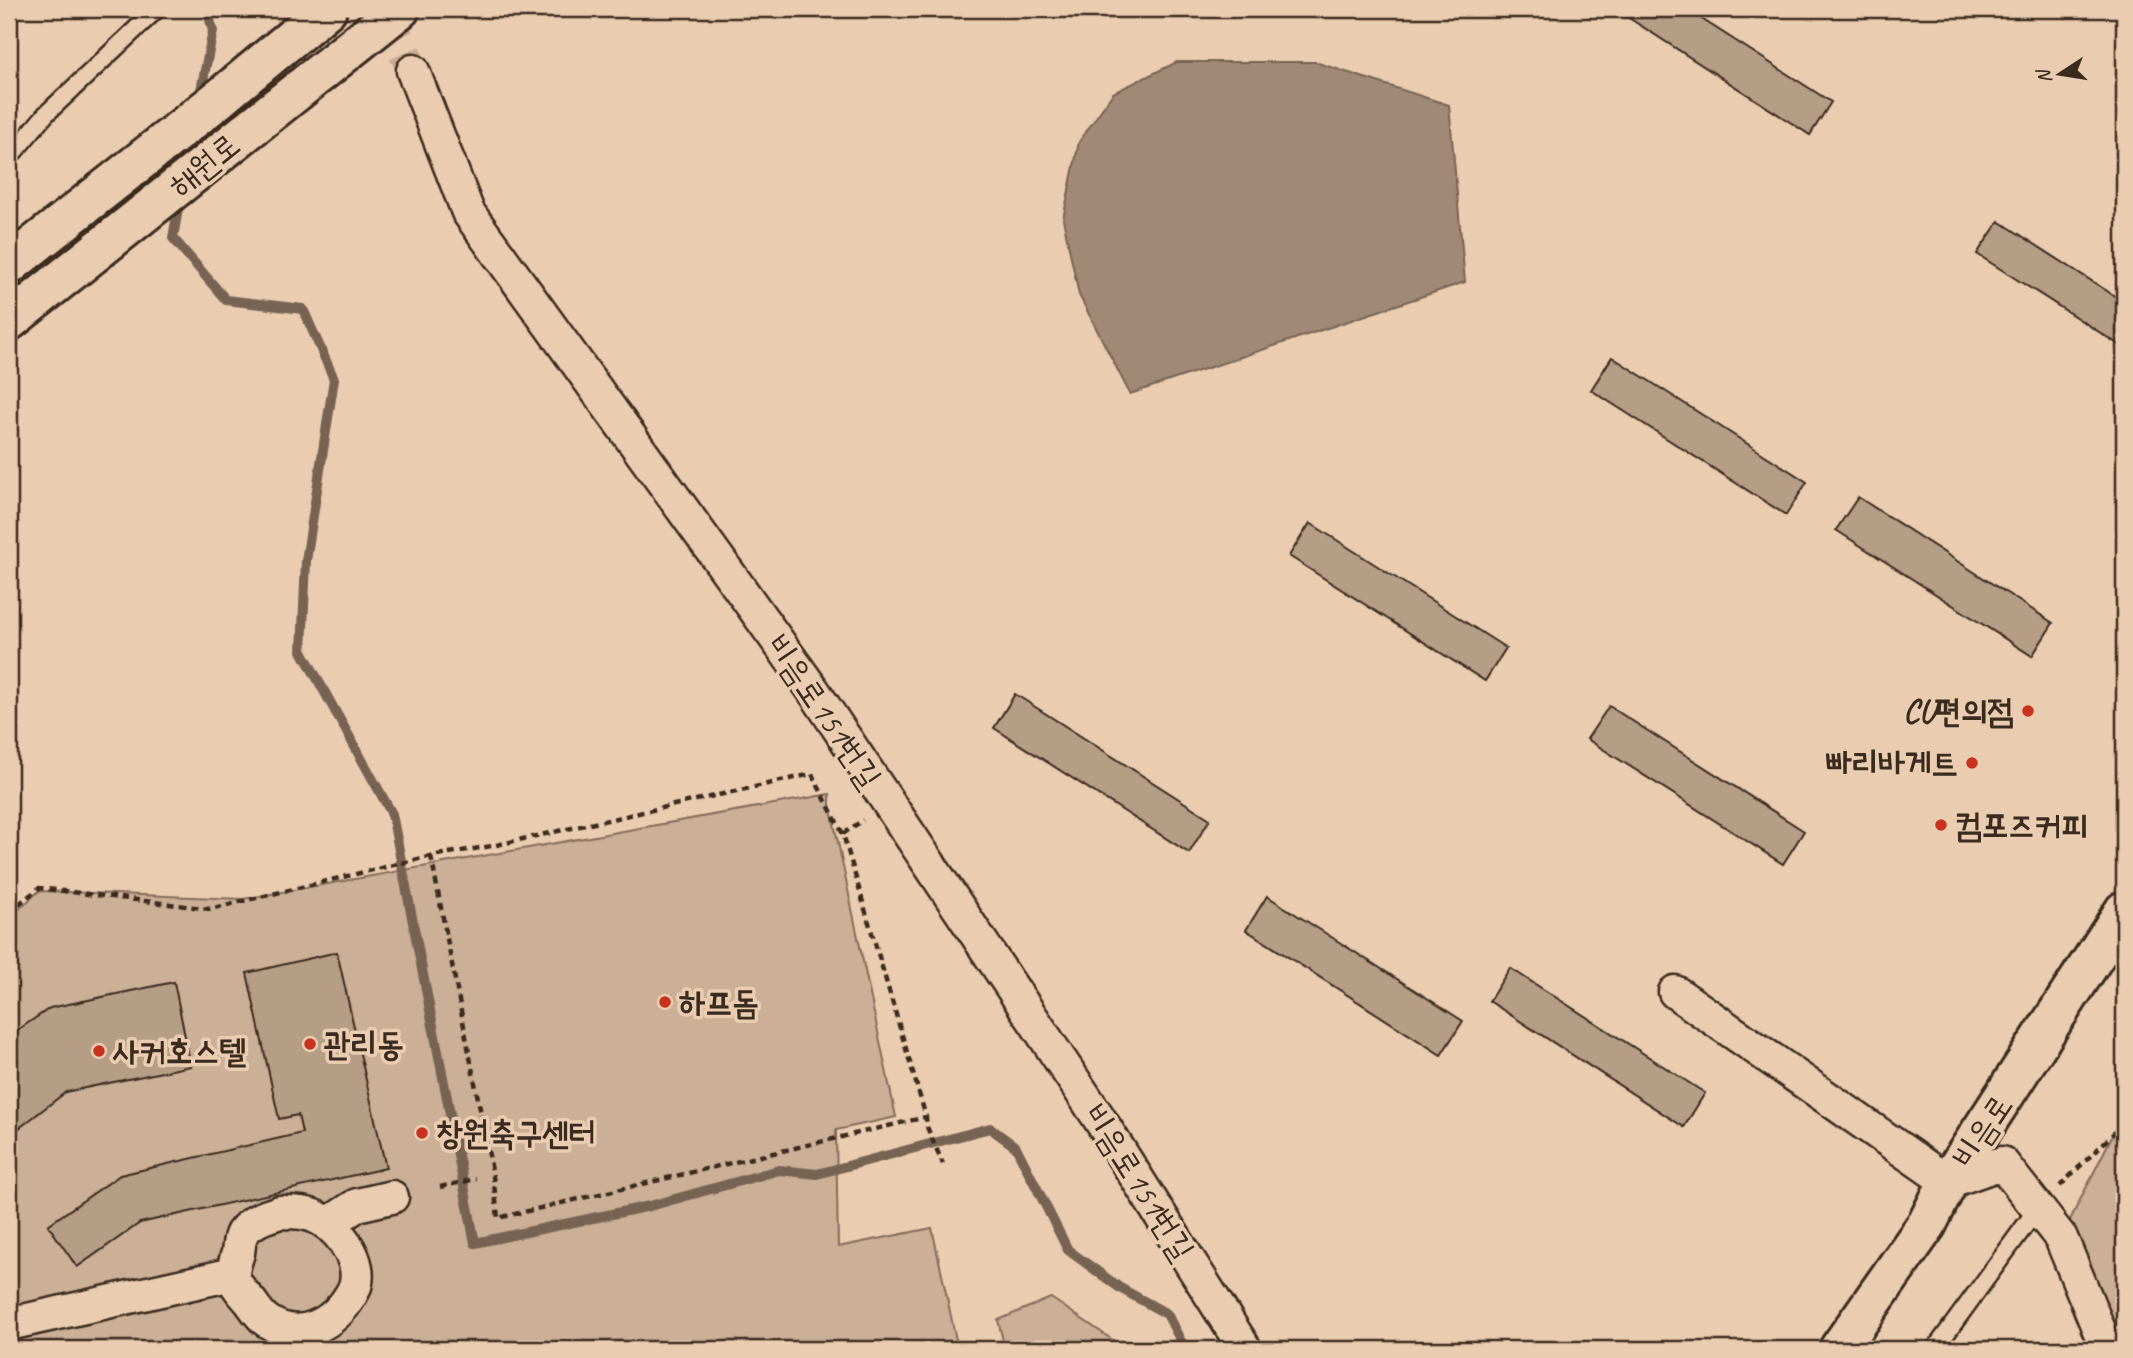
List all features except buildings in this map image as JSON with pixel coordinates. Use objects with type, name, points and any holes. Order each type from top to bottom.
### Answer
[{"type":"main road","name":"해원로","points":[[9,265],[220,98],[327,9]]},
{"type":"main road","name":"해원로","points":[[9,321],[400,9]]},
{"type":"main road","name":"비음로","points":[[1839,1349],[1927,1224],[1948,1182],[2124,911]]},
{"type":"street","name":"비음로151번길","points":[[412,71],[468,212],[813,690],[1097,1115],[1245,1349]]},
{"type":"street","points":[[1675,992],[1948,1182],[2002,1163],[2061,1238],[2108,1349]]},
{"type":"street","points":[[328,1224],[357,1205],[392,1197]]},
{"type":"street","points":[[280,1212],[302,1212],[328,1224],[337,1231],[349,1248],[355,1268],[355,1288],[345,1305],[302,1341],[266,1321],[239,1289],[233,1273],[242,1233],[259,1219],[280,1212]]},
{"type":"street","points":[[9,1324],[233,1273]]},
{"type":"lane","points":[[9,158],[46,114],[157,9]]},
{"type":"lane","points":[[1935,1349],[2037,1209]]},
{"type":"path","points":[[9,912],[39,888],[210,909],[431,856],[492,846],[812,774],[843,834],[927,1127],[943,1164]]},
{"type":"path","points":[[431,856],[493,1176],[498,1218],[926,1117]]},
{"type":"path","points":[[2037,1209],[2124,1123]]},
{"type":"path","points":[[440,1187],[476,1179]]},
{"type":"shaded area","points":[[1177,62],[1315,62],[1449,105],[1465,282],[1130,394],[1079,295],[1063,219],[1079,142],[1113,93]]},
{"type":"shaded area","name":"창원축구센터","points":[[830,794],[830,805],[896,1117],[836,1130],[838,1247],[932,1228],[958,1349],[9,1349],[9,918],[39,891],[243,899]]},
{"type":"shaded area","points":[[2124,1112],[2124,1349],[2107,1349],[2061,1238]]},
{"type":"shaded area","points":[[1051,1298],[1126,1349],[1005,1349],[998,1320]]},
{"type":"waterway","points":[[201,90],[213,31],[207,9]]},
{"type":"waterway","points":[[178,209],[173,238],[226,300],[303,309],[334,379],[306,561],[302,651],[392,814],[475,1243],[650,1206],[779,1170],[817,1174],[990,1128],[1016,1147],[1068,1250],[1120,1288],[1167,1314],[1185,1349]]},
{"type":"tunnel","points":[[385,9],[413,71]]},
{"type":"place","name":"CU편의점","points":[[2028,711]]},
{"type":"place","name":"빠리바게트","points":[[1972,763]]},
{"type":"place","name":"컴포즈커피","points":[[1941,825]]},
{"type":"place","name":"하프돔","points":[[665,1002]]},
{"type":"place","name":"관리동","points":[[310,1044]]},
{"type":"place","name":"사커호스텔","points":[[99,1051]]},
{"type":"place","name":"창원축구센터","points":[[422,1133]]}]
